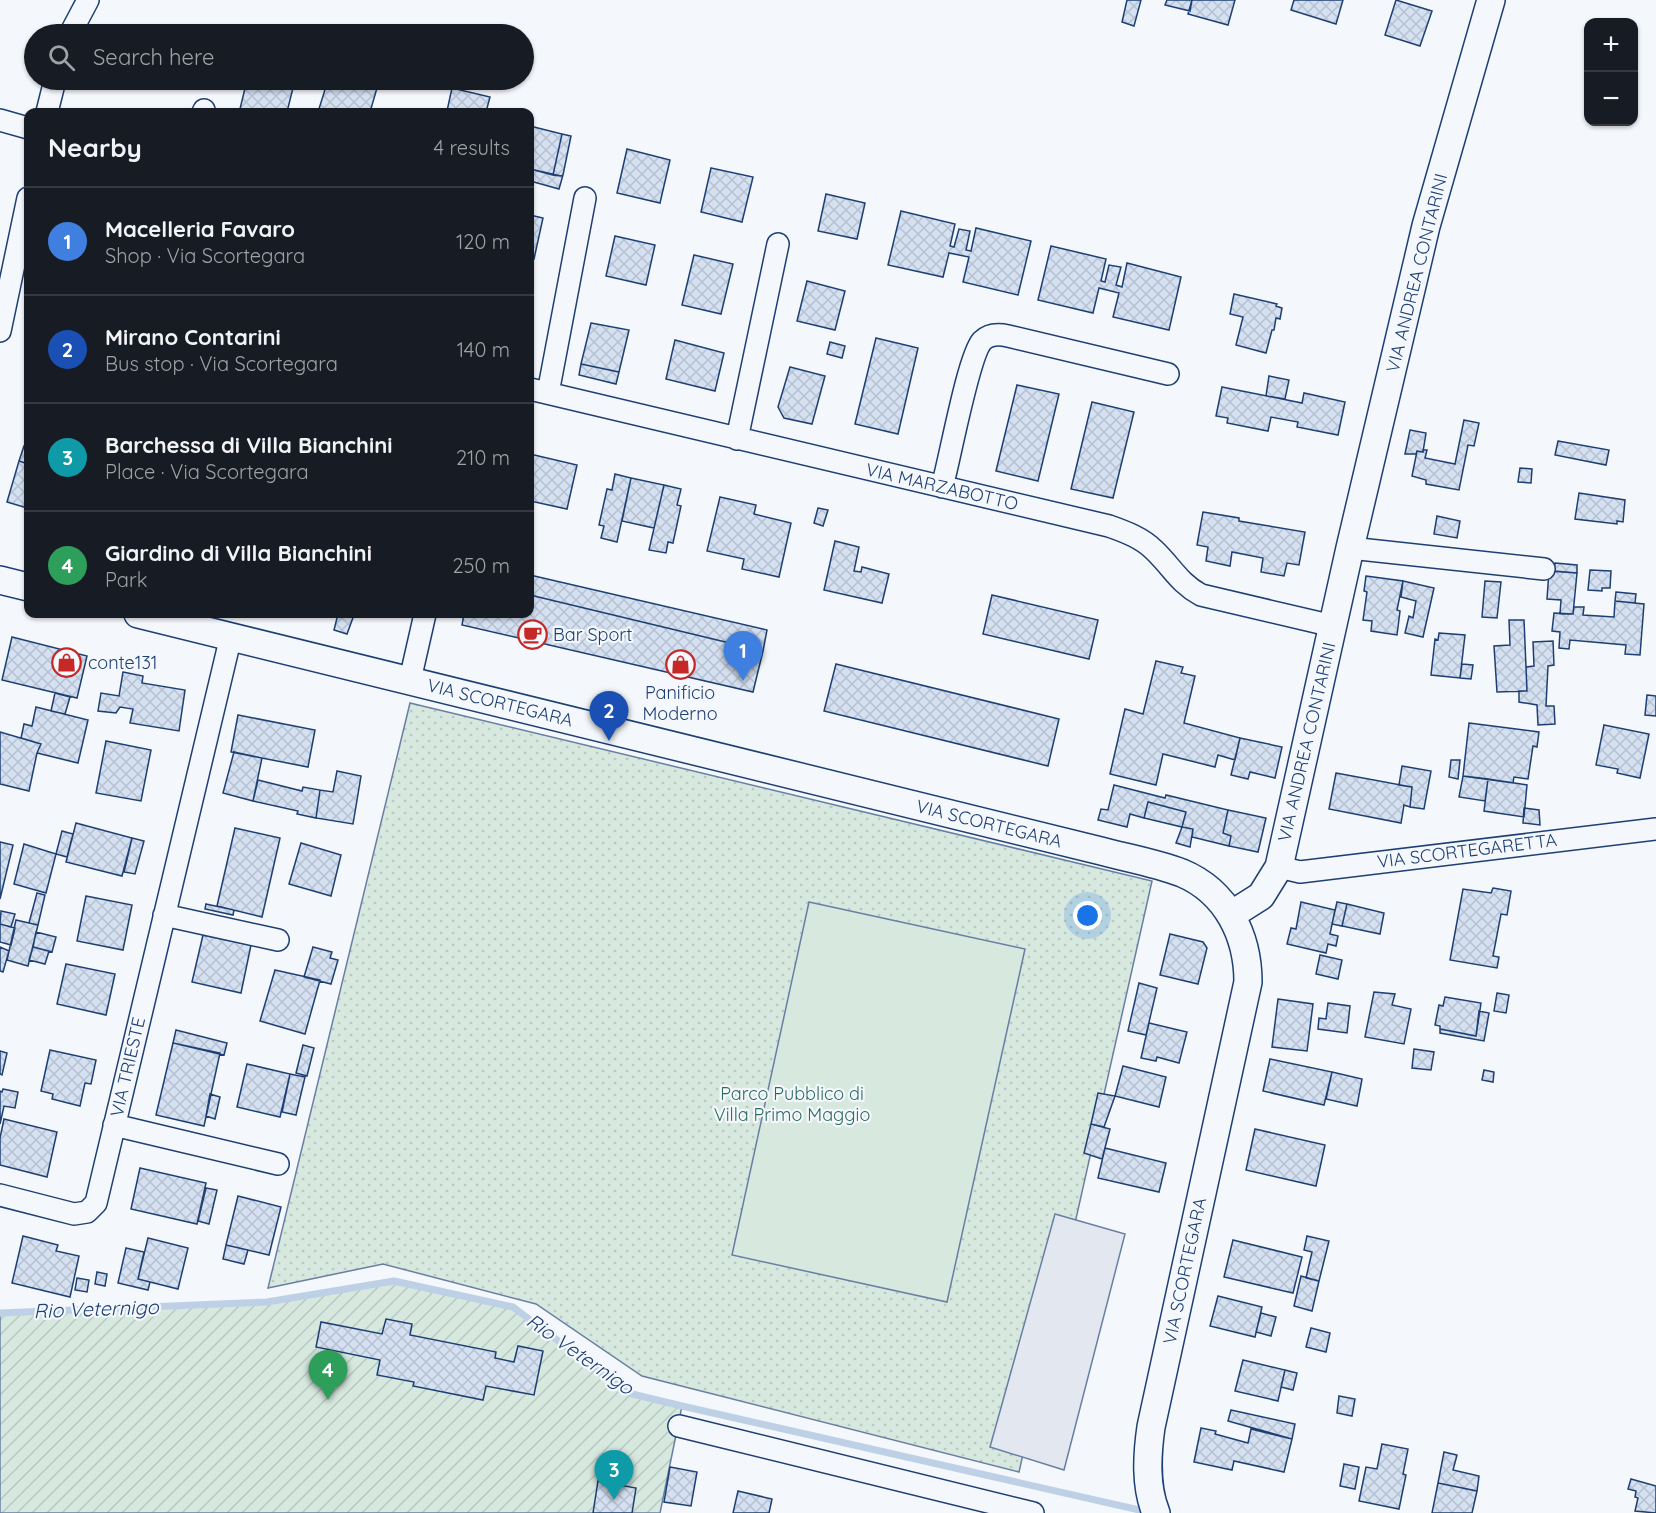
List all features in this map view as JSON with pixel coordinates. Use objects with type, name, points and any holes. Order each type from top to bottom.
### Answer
[{"type":"street","points":[[75,24],[88,0]]},
{"type":"street","name":"VIA ANDREA CONTARINI","points":[[1231,915],[1261,896],[1279,867],[1350,548],[1426,226],[1491,0]]},
{"type":"street","points":[[48,108],[52,90]]},
{"type":"street","points":[[0,120],[24,127]]},
{"type":"street","points":[[539,391],[585,198]]},
{"type":"street","points":[[0,331],[21,270],[24,239]]},
{"type":"street","points":[[737,439],[778,244]]},
{"type":"street","points":[[942,487],[972,364],[981,343],[988,336],[999,334],[1168,374]]},
{"type":"street","name":"VIA MARZABOTTO","points":[[539,391],[1126,532],[1153,549],[1183,584],[1201,596],[1333,626]]},
{"type":"street","points":[[1350,548],[1544,569]]},
{"type":"street","points":[[1,583],[24,586]]},
{"type":"street","name":"VIA SCORTEGARA","points":[[155,618],[1101,851],[1182,874],[1201,884],[1218,898],[1240,930],[1245,947],[1248,982],[1151,1427],[1148,1449],[1154,1504]]},
{"type":"street","points":[[410,680],[424,618]]},
{"type":"street","name":"VIA TRIESTE","points":[[231,636],[114,1125],[278,1164]]},
{"type":"street","name":"VIA SCORTEGARETTA","points":[[1279,867],[1300,872],[1656,829]]},
{"type":"street","points":[[164,915],[278,940]]},
{"type":"street","points":[[0,1195],[74,1214],[87,1212],[96,1203],[114,1125]]},
{"type":"street","points":[[679,1426],[1033,1513]]},
{"type":"green space","name":"Parco Pubblico di Villa Primo Maggio","points":[[410,703],[1152,881],[1019,1472],[642,1376],[536,1304],[383,1264],[268,1288]]},
{"type":"green space","points":[[809,902],[1025,949],[947,1302],[732,1255]]},
{"type":"green space","points":[[394,1281],[513,1307],[628,1393],[682,1406],[660,1513],[0,1513],[0,1313],[267,1302]]},
{"type":"shaded area","points":[[1055,1214],[1125,1234],[1064,1470],[990,1447]]},
{"type":"building","points":[[1127,0],[1141,0],[1134,26],[1122,22]]},
{"type":"building","points":[[1167,0],[1192,0],[1190,11],[1165,5]]},
{"type":"building","points":[[1192,0],[1235,0],[1228,25],[1188,14]]},
{"type":"building","points":[[1294,0],[1343,0],[1336,24],[1291,10]]},
{"type":"building","points":[[1396,0],[1432,11],[1420,46],[1385,35]]},
{"type":"building","points":[[245,90],[292,90],[288,108],[240,108]]},
{"type":"building","points":[[325,90],[376,90],[371,108],[319,108]]},
{"type":"building","points":[[452,90],[490,97],[487,108],[448,108]]},
{"type":"building","points":[[534,127],[562,134],[553,175],[534,170]]},
{"type":"building","points":[[562,134],[571,136],[561,176],[553,175]]},
{"type":"building","points":[[627,149],[670,160],[660,203],[617,193]]},
{"type":"building","points":[[711,168],[753,177],[742,222],[701,212]]},
{"type":"building","points":[[534,170],[563,175],[559,189],[534,182]]},
{"type":"building","points":[[826,194],[865,203],[857,239],[818,231]]},
{"type":"building","points":[[901,211],[955,224],[950,246],[954,247],[959,229],[970,231],[966,250],[971,251],[976,228],[1031,241],[1018,295],[963,282],[969,257],[949,253],[943,277],[888,265]]},
{"type":"building","points":[[534,216],[543,218],[534,259]]},
{"type":"building","points":[[615,236],[655,245],[646,285],[606,276]]},
{"type":"building","points":[[1051,246],[1106,259],[1101,281],[1105,282],[1109,265],[1121,267],[1116,285],[1122,287],[1127,263],[1181,277],[1169,330],[1113,317],[1119,293],[1099,288],[1093,313],[1038,300]]},
{"type":"building","points":[[694,255],[733,264],[721,314],[682,305]]},
{"type":"building","points":[[807,281],[845,291],[835,330],[797,321]]},
{"type":"building","points":[[1234,294],[1277,304],[1276,306],[1282,308],[1280,319],[1276,318],[1266,353],[1236,345],[1243,317],[1230,314]]},
{"type":"building","points":[[591,323],[629,330],[619,372],[581,364]]},
{"type":"building","points":[[876,338],[918,348],[898,434],[855,424]]},
{"type":"building","points":[[675,340],[724,353],[715,391],[666,379]]},
{"type":"building","points":[[830,342],[845,346],[842,358],[827,354]]},
{"type":"building","points":[[581,364],[619,372],[616,384],[579,375]]},
{"type":"building","points":[[790,367],[825,376],[812,424],[784,418],[778,407]]},
{"type":"building","points":[[1269,376],[1289,380],[1285,399],[1266,396]]},
{"type":"building","points":[[1017,385],[1059,394],[1038,481],[996,471]]},
{"type":"building","points":[[1222,387],[1302,403],[1304,393],[1345,402],[1338,435],[1297,427],[1298,422],[1271,417],[1268,431],[1227,423],[1228,418],[1216,416]]},
{"type":"building","points":[[1092,402],[1134,412],[1113,498],[1071,489]]},
{"type":"building","points":[[1464,420],[1479,423],[1474,446],[1468,445],[1459,490],[1426,484],[1426,480],[1412,476],[1417,451],[1427,450],[1425,458],[1455,464]]},
{"type":"building","points":[[1410,430],[1426,433],[1423,452],[1405,454]]},
{"type":"building","points":[[1558,441],[1609,450],[1606,465],[1555,455]]},
{"type":"building","points":[[24,446],[24,463],[19,461]]},
{"type":"building","points":[[534,455],[577,465],[567,509],[534,502]]},
{"type":"building","points":[[19,461],[24,463],[24,507],[7,502]]},
{"type":"building","points":[[1520,468],[1532,469],[1531,483],[1518,482]]},
{"type":"building","points":[[615,474],[631,478],[617,542],[601,538],[604,526],[599,525],[607,489],[612,490]]},
{"type":"building","points":[[631,478],[664,485],[654,528],[622,521]]},
{"type":"building","points":[[664,485],[681,489],[677,505],[681,506],[673,543],[668,542],[666,553],[649,550]]},
{"type":"building","points":[[1579,493],[1625,500],[1623,522],[1617,521],[1617,524],[1575,519]]},
{"type":"building","points":[[720,497],[756,505],[754,514],[791,523],[779,577],[742,569],[744,559],[707,551]]},
{"type":"building","points":[[818,508],[828,510],[823,526],[814,523]]},
{"type":"building","points":[[1203,512],[1239,518],[1239,521],[1305,532],[1299,565],[1287,563],[1284,576],[1261,572],[1263,558],[1232,552],[1230,566],[1206,561],[1208,547],[1197,545]]},
{"type":"building","points":[[1437,516],[1460,521],[1457,538],[1434,534]]},
{"type":"building","points":[[835,541],[859,547],[854,571],[861,572],[862,567],[889,574],[882,603],[824,590]]},
{"type":"building","points":[[1555,563],[1577,565],[1577,573],[1554,571]]},
{"type":"building","points":[[1590,570],[1611,571],[1610,588],[1602,588],[1602,591],[1588,590]]},
{"type":"building","points":[[1549,571],[1577,573],[1573,614],[1560,614],[1561,600],[1547,599]]},
{"type":"building","points":[[534,576],[767,630],[763,651],[534,596]]},
{"type":"building","points":[[1366,576],[1403,581],[1397,610],[1400,611],[1397,635],[1371,631],[1372,621],[1363,620],[1367,592],[1364,591]]},
{"type":"building","points":[[1403,581],[1434,588],[1423,637],[1405,633],[1409,616],[1413,618],[1416,601],[1401,597]]},
{"type":"building","points":[[1485,581],[1501,582],[1497,618],[1482,617]]},
{"type":"building","points":[[1616,592],[1636,594],[1635,603],[1615,601]]},
{"type":"building","points":[[992,595],[1098,620],[1089,659],[983,634]]},
{"type":"building","points":[[534,596],[763,651],[753,692],[462,625],[463,618],[534,618]]},
{"type":"building","points":[[1615,601],[1644,604],[1640,655],[1625,654],[1626,645],[1570,640],[1569,649],[1559,648],[1560,632],[1552,631],[1554,613],[1573,614],[1574,607],[1584,607],[1583,615],[1614,617]]},
{"type":"building","points":[[337,618],[353,618],[347,634],[334,630]]},
{"type":"building","points":[[1509,620],[1524,620],[1527,691],[1497,692],[1494,646],[1510,645]]},
{"type":"building","points":[[1439,633],[1465,635],[1460,678],[1431,675],[1435,639],[1438,640]]},
{"type":"building","points":[[12,637],[87,656],[77,698],[2,680]]},
{"type":"building","points":[[1553,641],[1554,665],[1548,666],[1546,706],[1554,706],[1555,724],[1538,725],[1537,705],[1519,702],[1519,691],[1527,691],[1526,667],[1534,666],[1533,642]]},
{"type":"building","points":[[1156,661],[1183,667],[1181,673],[1195,676],[1184,723],[1240,738],[1235,760],[1218,755],[1215,767],[1163,754],[1156,785],[1110,774],[1125,709],[1143,714]]},
{"type":"building","points":[[836,664],[1059,719],[1048,766],[824,711]]},
{"type":"building","points":[[1462,664],[1473,665],[1471,679],[1460,678]]},
{"type":"building","points":[[123,672],[143,676],[142,683],[185,690],[179,731],[130,723],[133,709],[120,707],[116,713],[98,711],[101,693],[119,696]]},
{"type":"building","points":[[55,693],[70,697],[65,714],[51,711]]},
{"type":"building","points":[[1647,695],[1656,696],[1656,716],[1645,715]]},
{"type":"building","points":[[36,707],[88,720],[78,763],[37,753],[41,744],[21,738],[24,724],[32,726]]},
{"type":"building","points":[[238,715],[315,730],[308,767],[231,752]]},
{"type":"building","points":[[1469,723],[1539,732],[1537,747],[1533,746],[1528,779],[1514,777],[1513,783],[1463,776]]},
{"type":"building","points":[[1604,725],[1649,734],[1640,778],[1617,773],[1618,769],[1596,765]]},
{"type":"building","points":[[0,732],[41,744],[29,791],[0,784]]},
{"type":"building","points":[[1240,738],[1282,747],[1275,778],[1250,772],[1248,779],[1231,775]]},
{"type":"building","points":[[106,741],[151,750],[141,801],[96,793]]},
{"type":"building","points":[[234,752],[262,758],[253,801],[223,793]]},
{"type":"building","points":[[1451,760],[1460,760],[1458,779],[1449,777]]},
{"type":"building","points":[[1402,766],[1431,771],[1424,809],[1410,807],[1412,787],[1399,785]]},
{"type":"building","points":[[337,771],[361,776],[353,824],[316,818],[320,790],[333,792]]},
{"type":"building","points":[[1336,773],[1412,787],[1410,807],[1404,805],[1401,823],[1329,809]]},
{"type":"building","points":[[1463,776],[1488,779],[1485,801],[1459,797]]},
{"type":"building","points":[[1488,779],[1527,785],[1524,817],[1484,811]]},
{"type":"building","points":[[258,780],[302,791],[303,787],[320,790],[316,818],[297,814],[298,811],[253,801]]},
{"type":"building","points":[[1114,785],[1228,810],[1223,833],[1231,836],[1229,846],[1192,837],[1193,829],[1182,827],[1186,812],[1148,802],[1144,818],[1130,814],[1127,827],[1098,820],[1101,809],[1108,810]]},
{"type":"building","points":[[1148,802],[1186,812],[1182,827],[1144,818]]},
{"type":"building","points":[[1524,808],[1539,810],[1540,825],[1523,823]]},
{"type":"building","points":[[1228,810],[1266,818],[1258,852],[1229,846],[1231,836],[1223,833]]},
{"type":"building","points":[[76,823],[132,838],[122,876],[66,862]]},
{"type":"building","points":[[1182,827],[1193,829],[1190,847],[1176,843]]},
{"type":"building","points":[[235,828],[280,838],[262,917],[217,906]]},
{"type":"building","points":[[62,831],[73,834],[67,857],[56,854]]},
{"type":"building","points":[[132,838],[144,841],[135,874],[124,872]]},
{"type":"building","points":[[0,842],[13,845],[0,899]]},
{"type":"building","points":[[301,843],[341,855],[331,896],[289,884]]},
{"type":"building","points":[[24,844],[56,854],[46,893],[14,884]]},
{"type":"building","points":[[1493,888],[1511,891],[1507,915],[1501,914],[1493,956],[1499,957],[1497,968],[1450,960],[1463,889],[1491,893]]},
{"type":"building","points":[[37,893],[45,895],[38,925],[29,923]]},
{"type":"building","points":[[86,896],[132,905],[123,950],[77,941]]},
{"type":"building","points":[[1301,902],[1335,910],[1330,934],[1338,936],[1336,946],[1328,944],[1326,953],[1287,944],[1291,928],[1296,929]]},
{"type":"building","points":[[1337,902],[1347,904],[1342,926],[1332,924]]},
{"type":"building","points":[[206,904],[234,910],[233,915],[205,909]]},
{"type":"building","points":[[1347,904],[1384,913],[1380,934],[1342,926]]},
{"type":"building","points":[[1,911],[15,914],[11,927],[0,924]]},
{"type":"building","points":[[16,920],[38,925],[28,966],[7,960]]},
{"type":"building","points":[[0,924],[15,928],[11,945],[0,942]]},
{"type":"building","points":[[36,932],[56,937],[52,952],[33,947]]},
{"type":"building","points":[[1170,934],[1203,942],[1207,948],[1198,984],[1160,975]]},
{"type":"building","points":[[203,935],[251,945],[241,993],[192,982]]},
{"type":"building","points":[[0,947],[9,951],[3,972],[0,971]]},
{"type":"building","points":[[33,947],[49,951],[45,964],[29,960]]},
{"type":"building","points":[[313,947],[332,952],[330,958],[338,960],[331,984],[304,977]]},
{"type":"building","points":[[1320,955],[1342,960],[1338,979],[1316,974]]},
{"type":"building","points":[[66,964],[115,974],[106,1015],[57,1004]]},
{"type":"building","points":[[275,970],[320,980],[305,1034],[260,1021]]},
{"type":"building","points":[[1139,983],[1157,988],[1146,1035],[1128,1031]]},
{"type":"building","points":[[1374,992],[1395,994],[1392,1005],[1411,1009],[1404,1044],[1365,1037]]},
{"type":"building","points":[[1497,993],[1509,995],[1506,1013],[1494,1011]]},
{"type":"building","points":[[1445,997],[1481,1003],[1476,1036],[1440,1029],[1440,1026],[1435,1025],[1439,1005],[1443,1006]]},
{"type":"building","points":[[1278,999],[1313,1004],[1307,1051],[1272,1047]]},
{"type":"building","points":[[1328,1003],[1350,1006],[1347,1033],[1318,1029],[1319,1018],[1326,1019]]},
{"type":"building","points":[[1479,1011],[1489,1013],[1484,1041],[1440,1033],[1440,1029],[1476,1036]]},
{"type":"building","points":[[1149,1023],[1187,1032],[1179,1063],[1157,1057],[1156,1061],[1141,1058]]},
{"type":"building","points":[[176,1030],[227,1043],[224,1055],[173,1043]]},
{"type":"building","points":[[173,1043],[220,1053],[204,1126],[156,1115]]},
{"type":"building","points":[[303,1045],[314,1048],[307,1076],[296,1073]]},
{"type":"building","points":[[1414,1049],[1434,1052],[1431,1070],[1412,1068]]},
{"type":"building","points":[[50,1050],[96,1060],[91,1084],[85,1083],[80,1106],[52,1099],[53,1094],[41,1091]]},
{"type":"building","points":[[0,1051],[7,1053],[2,1075],[0,1074]]},
{"type":"building","points":[[1270,1059],[1332,1072],[1324,1105],[1263,1091]]},
{"type":"building","points":[[247,1064],[290,1074],[280,1117],[237,1107]]},
{"type":"building","points":[[1123,1066],[1166,1077],[1159,1107],[1115,1096]]},
{"type":"building","points":[[1484,1070],[1494,1072],[1493,1082],[1482,1080]]},
{"type":"building","points":[[1332,1072],[1362,1079],[1357,1106],[1326,1099]]},
{"type":"building","points":[[290,1074],[305,1077],[296,1115],[282,1112]]},
{"type":"building","points":[[3,1089],[18,1092],[15,1108],[4,1106],[0,1124],[0,1091],[2,1092]]},
{"type":"building","points":[[1098,1093],[1115,1096],[1104,1127],[1091,1124]]},
{"type":"building","points":[[210,1094],[220,1097],[215,1119],[206,1116]]},
{"type":"building","points":[[4,1119],[57,1132],[47,1177],[0,1165],[0,1138]]},
{"type":"building","points":[[1091,1124],[1110,1129],[1102,1159],[1084,1153]]},
{"type":"building","points":[[1255,1129],[1325,1145],[1316,1186],[1246,1170]]},
{"type":"building","points":[[1105,1148],[1166,1163],[1159,1192],[1098,1178]]},
{"type":"building","points":[[140,1168],[206,1183],[197,1224],[131,1209]]},
{"type":"building","points":[[206,1188],[217,1190],[209,1224],[198,1221]]},
{"type":"building","points":[[238,1196],[281,1207],[269,1255],[226,1245]]},
{"type":"building","points":[[23,1236],[58,1245],[56,1251],[79,1256],[70,1297],[12,1283]]},
{"type":"building","points":[[1307,1236],[1329,1241],[1319,1281],[1306,1278],[1312,1252],[1304,1250]]},
{"type":"building","points":[[148,1238],[188,1248],[178,1289],[138,1279]]},
{"type":"building","points":[[1233,1240],[1302,1257],[1293,1293],[1224,1277]]},
{"type":"building","points":[[226,1245],[248,1250],[244,1264],[223,1259]]},
{"type":"building","points":[[126,1248],[144,1252],[138,1279],[150,1282],[148,1290],[118,1283]]},
{"type":"building","points":[[97,1272],[107,1274],[105,1286],[95,1284]]},
{"type":"building","points":[[1301,1276],[1319,1281],[1312,1311],[1294,1306]]},
{"type":"building","points":[[77,1278],[89,1280],[87,1292],[75,1290]]},
{"type":"building","points":[[1218,1296],[1262,1307],[1255,1337],[1210,1326]]},
{"type":"building","points":[[1261,1313],[1276,1317],[1271,1336],[1256,1332]]},
{"type":"building","points":[[386,1319],[412,1324],[410,1335],[496,1352],[495,1358],[514,1362],[518,1346],[543,1351],[534,1395],[486,1386],[483,1400],[413,1386],[414,1382],[377,1375],[380,1360],[316,1347],[321,1322],[382,1334]]},
{"type":"building","points":[[1311,1328],[1330,1333],[1326,1352],[1306,1347]]},
{"type":"building","points":[[1243,1360],[1285,1370],[1278,1401],[1235,1391]]},
{"type":"building","points":[[1285,1370],[1297,1373],[1293,1390],[1281,1387]]},
{"type":"building","points":[[1339,1396],[1355,1399],[1352,1416],[1337,1413]]},
{"type":"building","points":[[1231,1410],[1295,1424],[1292,1439],[1228,1421]]},
{"type":"building","points":[[1201,1428],[1248,1443],[1251,1429],[1292,1439],[1284,1472],[1234,1461],[1232,1470],[1194,1462]]},
{"type":"building","points":[[1382,1444],[1408,1449],[1403,1474],[1406,1475],[1399,1509],[1359,1501],[1366,1467],[1377,1469]]},
{"type":"building","points":[[1444,1452],[1457,1455],[1453,1470],[1479,1476],[1477,1491],[1438,1483]]},
{"type":"building","points":[[1344,1464],[1359,1467],[1355,1489],[1340,1486]]},
{"type":"building","points":[[670,1467],[697,1472],[691,1506],[664,1502]]},
{"type":"building","points":[[1631,1479],[1656,1486],[1656,1513],[1635,1511],[1638,1498],[1635,1497],[1636,1491],[1628,1489]]},
{"type":"building","points":[[598,1481],[636,1488],[632,1513],[593,1513]]},
{"type":"building","points":[[1438,1483],[1477,1491],[1472,1513],[1432,1513]]},
{"type":"building","points":[[738,1491],[772,1499],[769,1513],[733,1513]]},
{"type":"waterway","name":"Rio Veternigo","points":[[0,1313],[267,1302],[394,1281],[513,1307],[628,1393],[1148,1512]]},
{"type":"place","name":"Bar Sport","points":[[532,635]]},
{"type":"place","name":"conte131","points":[[67,663]]},
{"type":"place","name":"Panificio Moderno","points":[[680,664]]},
{"type":"place","name":"Macelleria Favaro","points":[[743,681]]},
{"type":"place","name":"Mirano Contarini","points":[[609,741]]},
{"type":"place","name":"Giardino di Villa Bianchini","points":[[328,1400]]},
{"type":"place","name":"Barchessa di Villa Bianchini","points":[[614,1500]]}]
